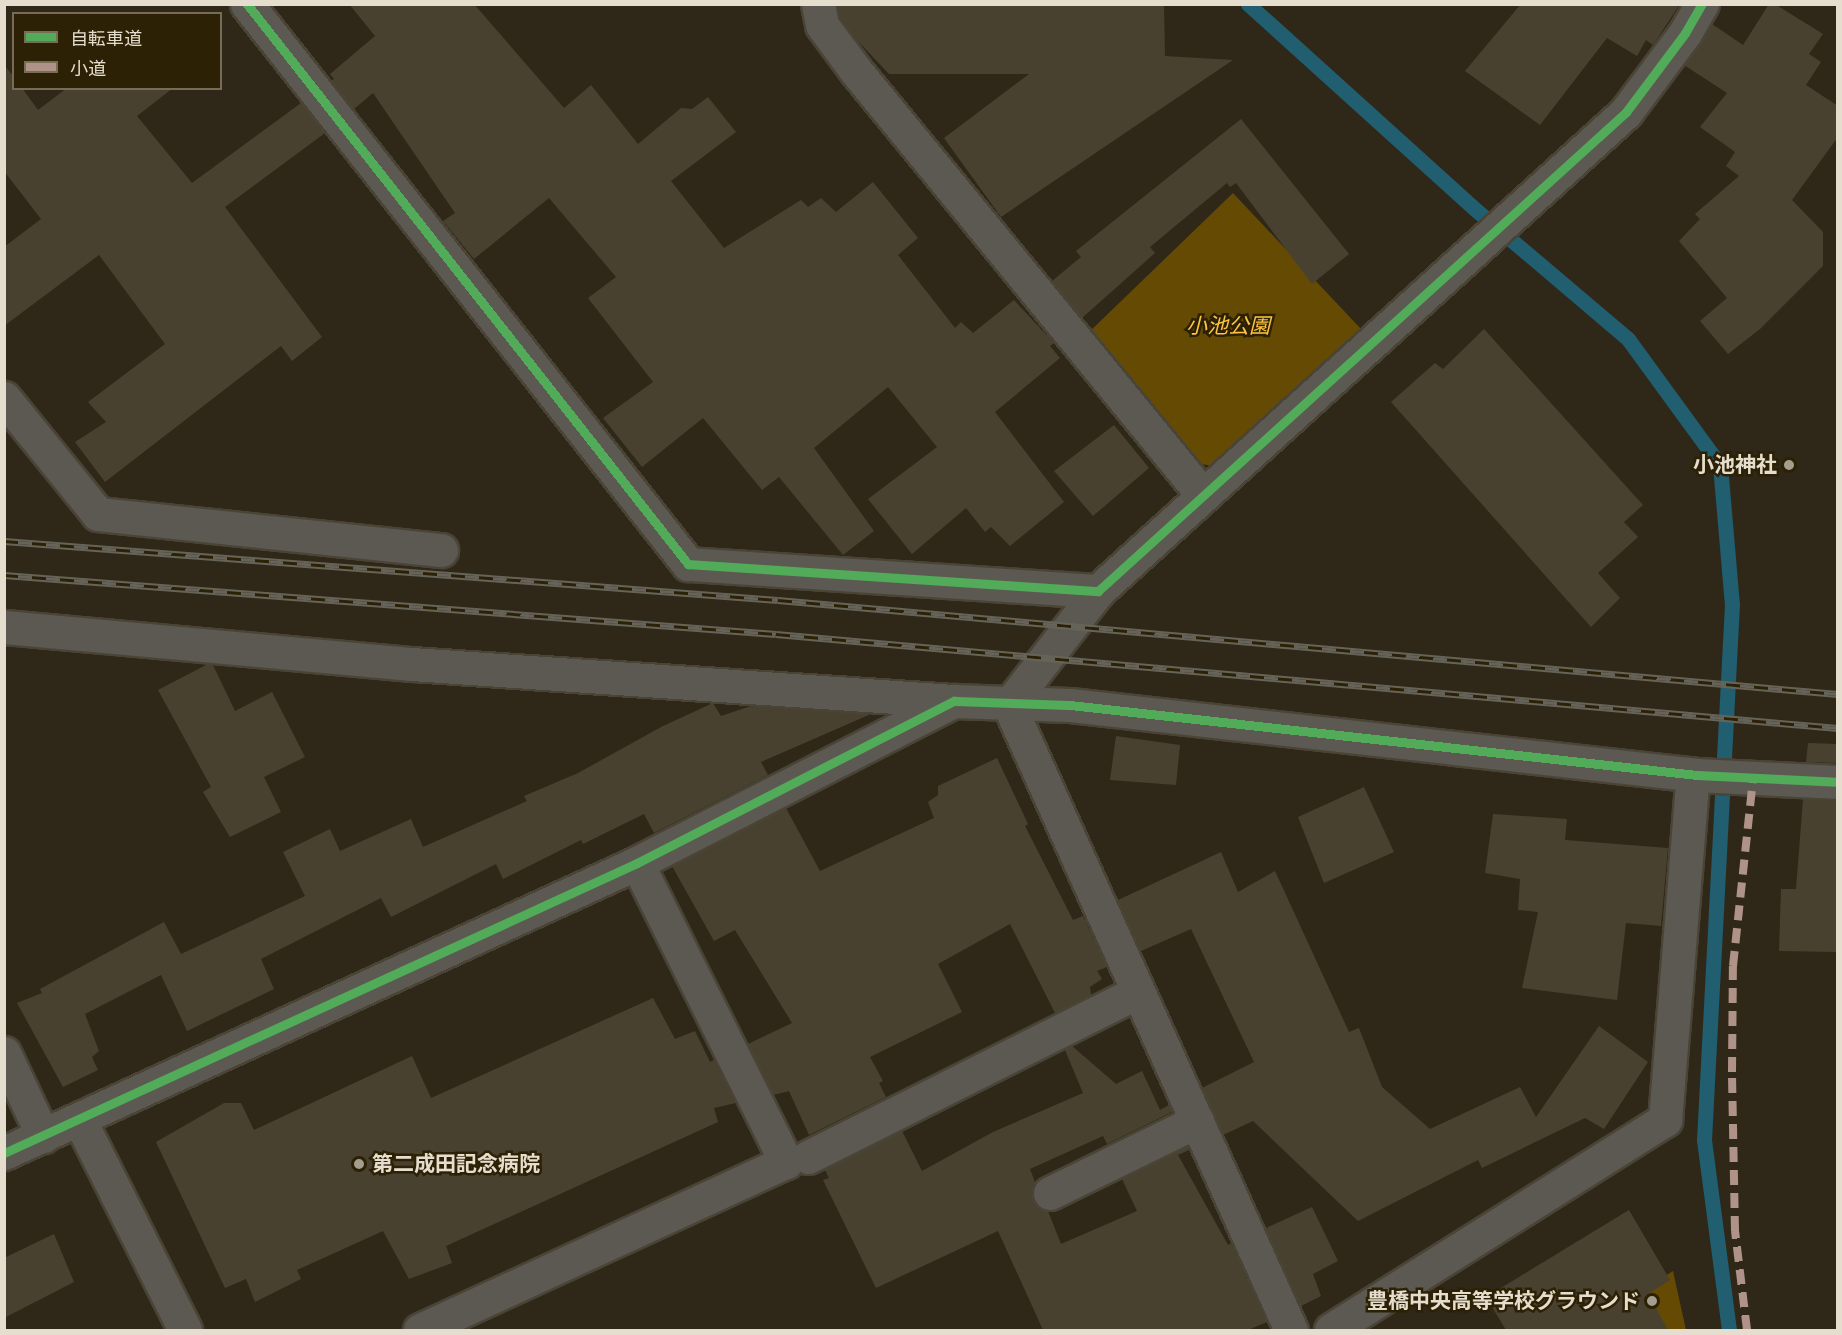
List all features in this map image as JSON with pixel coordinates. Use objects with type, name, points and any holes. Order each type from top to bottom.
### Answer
[{"type":"street","points":[[247,4],[688,564],[1098,591]]},
{"type":"street","points":[[818,4],[822,25],[856,71],[1202,494]]},
{"type":"street","points":[[1009,705],[1098,591],[1202,494],[1478,250],[1518,209],[1626,112],[1685,33],[1702,4]]},
{"type":"street","points":[[4,398],[98,514],[441,550]]},
{"type":"street","points":[[4,627],[412,664],[1009,705],[1070,705],[1695,775],[1838,782]]},
{"type":"street","points":[[4,1152],[637,863],[954,700]]},
{"type":"street","points":[[1009,705],[1291,1330]]},
{"type":"street","points":[[1331,1330],[1665,1120],[1695,775]]},
{"type":"street","points":[[420,1330],[454,1324],[786,1162],[637,863]]},
{"type":"street","points":[[808,1156],[1138,992]]},
{"type":"street","points":[[4,1053],[43,1136]]},
{"type":"street","points":[[79,1119],[185,1330]]},
{"type":"street","points":[[1050,1194],[1197,1121]]},
{"type":"green space","name":"小池公園","points":[[1233,193],[1361,329],[1213,466],[1194,463],[1086,335]]},
{"type":"green space","name":"豊橋中央高等学校グラウンド","points":[[1673,1271],[1686,1330],[1578,1330]]},
{"type":"building","points":[[349,4],[474,4],[564,108],[591,85],[638,144],[681,108],[692,109],[708,97],[736,132],[671,181],[724,248],[801,200],[808,207],[821,198],[836,212],[873,182],[918,238],[898,255],[955,328],[961,322],[973,333],[1014,300],[1054,343],[1050,346],[1060,358],[995,412],[1064,502],[1010,546],[991,527],[985,532],[966,508],[912,554],[868,499],[937,447],[888,387],[814,448],[874,531],[843,555],[779,477],[762,490],[703,418],[642,467],[603,418],[653,382],[588,298],[616,277],[549,198],[474,259],[443,221],[455,213],[373,93],[354,109],[331,81],[334,79],[330,74],[375,36]]},
{"type":"building","points":[[837,4],[1164,4],[1165,56],[1233,60],[1001,217],[944,138],[1029,74],[889,74],[856,39],[840,17]]},
{"type":"building","points":[[1521,4],[1680,4],[1653,45],[1646,40],[1637,56],[1607,38],[1540,125],[1465,71]]},
{"type":"building","points":[[1769,4],[1775,4],[1823,34],[1809,54],[1821,62],[1806,85],[1838,106],[1838,137],[1792,200],[1823,232],[1823,266],[1760,329],[1728,354],[1700,321],[1727,298],[1679,241],[1700,219],[1695,214],[1739,176],[1726,166],[1735,152],[1700,127],[1727,93],[1684,65],[1712,24],[1743,45]]},
{"type":"building","points":[[4,65],[12,75],[12,90],[23,90],[38,110],[64,90],[170,90],[137,116],[192,183],[301,103],[325,133],[225,207],[322,337],[292,361],[281,346],[105,482],[75,442],[106,422],[88,402],[165,344],[99,255],[4,326],[4,247],[41,219],[4,171]]},
{"type":"building","points":[[1241,119],[1349,254],[1312,284],[1236,183],[1230,187],[1227,183],[1150,247],[1155,253],[1082,318],[1052,281],[1081,257],[1076,251]]},
{"type":"building","points":[[1484,329],[1643,505],[1624,522],[1638,537],[1598,573],[1620,598],[1591,627],[1391,402],[1435,363],[1443,369]]},
{"type":"building","points":[[1114,425],[1149,468],[1093,516],[1054,471]]},
{"type":"building","points":[[208,664],[213,665],[235,711],[272,692],[305,757],[264,777],[281,812],[230,837],[203,792],[211,787],[158,690]]},
{"type":"building","points":[[713,703],[721,716],[751,706],[871,714],[761,762],[768,775],[654,833],[644,814],[583,844],[581,840],[503,879],[496,864],[391,917],[381,898],[261,959],[274,989],[187,1031],[161,975],[85,1014],[99,1051],[92,1057],[98,1070],[63,1087],[17,1003],[42,993],[40,989],[164,922],[181,954],[305,896],[283,852],[330,829],[340,851],[411,819],[423,847],[527,801],[524,796],[578,773],[663,726]]},
{"type":"building","points":[[1116,736],[1180,745],[1176,785],[1110,780]]},
{"type":"building","points":[[1808,743],[1838,744],[1838,763],[1806,762]]},
{"type":"building","points":[[997,758],[1028,824],[1025,826],[1073,920],[1083,916],[1107,967],[1097,971],[1102,979],[1090,987],[1091,995],[1055,1013],[1010,924],[938,964],[962,1012],[870,1057],[883,1081],[879,1083],[886,1097],[809,1135],[789,1091],[773,1095],[748,1044],[792,1023],[735,930],[714,941],[672,866],[786,808],[820,871],[934,818],[928,802],[938,795],[938,786]]},
{"type":"building","points":[[1364,787],[1394,852],[1324,883],[1298,817]]},
{"type":"building","points":[[1803,799],[1838,801],[1838,952],[1779,951],[1781,889],[1796,889]]},
{"type":"building","points":[[1493,814],[1567,819],[1565,840],[1668,848],[1661,926],[1626,923],[1617,1000],[1522,988],[1538,912],[1518,910],[1520,879],[1485,873]]},
{"type":"building","points":[[1221,852],[1238,892],[1275,871],[1349,1032],[1359,1028],[1382,1087],[1430,1129],[1520,1087],[1536,1117],[1599,1026],[1648,1062],[1604,1129],[1585,1118],[1482,1168],[1478,1160],[1358,1221],[1253,1121],[1223,1135],[1202,1088],[1254,1062],[1191,929],[1141,951],[1118,900]]},
{"type":"building","points":[[653,998],[675,1039],[695,1031],[710,1062],[714,1060],[736,1103],[714,1108],[718,1122],[446,1246],[452,1263],[409,1279],[383,1231],[297,1270],[301,1279],[255,1302],[246,1279],[225,1288],[156,1142],[224,1103],[241,1103],[254,1130],[412,1056],[431,1098]]},
{"type":"building","points":[[1072,1046],[1116,1084],[1142,1071],[1160,1110],[1169,1105],[1172,1112],[1107,1144],[1103,1136],[1030,1169],[1035,1182],[1033,1201],[1048,1211],[1061,1244],[1137,1211],[1122,1179],[1188,1146],[1189,1150],[1178,1155],[1228,1245],[1231,1243],[1267,1322],[1248,1330],[1043,1330],[998,1231],[876,1288],[823,1180],[829,1178],[825,1170],[902,1131],[922,1171],[993,1132],[1083,1093],[1065,1050]]},
{"type":"building","points":[[1312,1207],[1338,1261],[1313,1274],[1321,1296],[1301,1306],[1266,1228]]},
{"type":"building","points":[[1629,1210],[1670,1280],[1648,1294],[1668,1330],[1506,1330],[1486,1297]]},
{"type":"building","points":[[54,1234],[74,1282],[4,1318],[4,1258]]},
{"type":"waterway","points":[[1248,4],[1476,210],[1628,339],[1720,465],[1732,604],[1704,1140],[1729,1330]]},
{"type":"railway","points":[[4,541],[778,600],[1838,694]]},
{"type":"railway","points":[[4,575],[776,634],[1838,728]]},
{"type":"marked path","points":[[1747,1330],[1735,1231],[1733,966],[1753,778]]},
{"type":"cycle path","points":[[247,4],[688,564],[1098,591],[1626,112],[1685,33],[1702,4]]},
{"type":"cycle path","points":[[4,1153],[637,863],[954,701],[1070,705],[1697,775],[1838,782]]},
{"type":"place","name":"小池神社","points":[[1789,465]]},
{"type":"place","name":"第二成田記念病院","points":[[359,1164]]},
{"type":"place","name":"豊橋中央高等学校グラウンド","points":[[1652,1301]]}]
